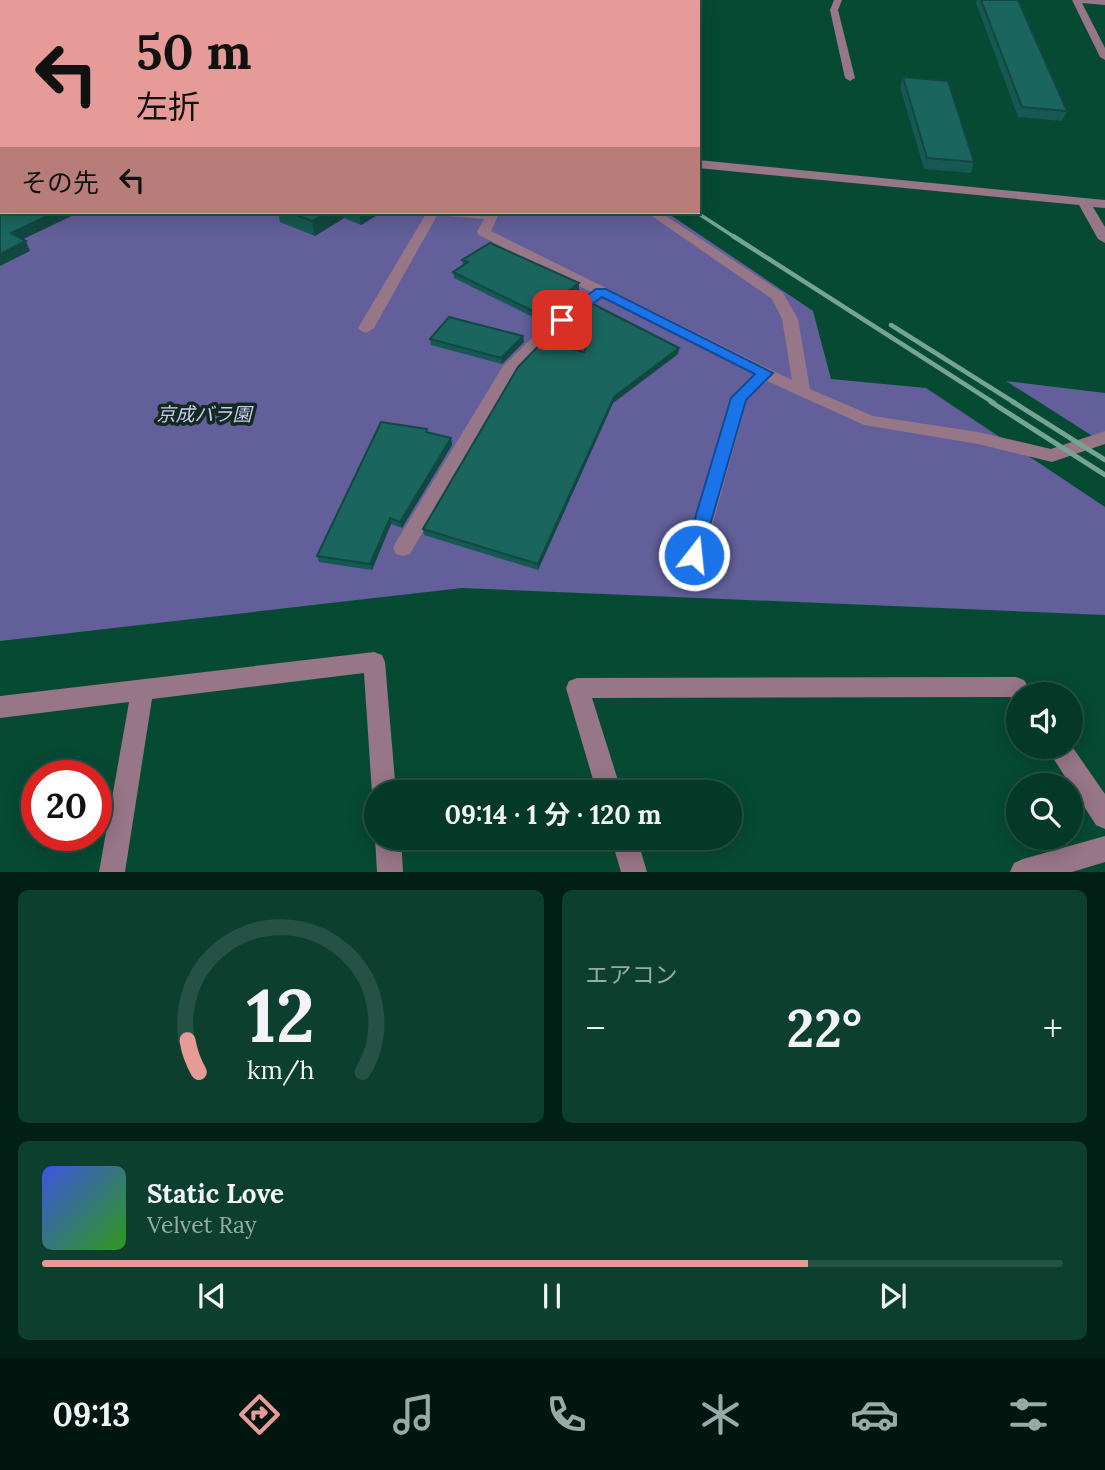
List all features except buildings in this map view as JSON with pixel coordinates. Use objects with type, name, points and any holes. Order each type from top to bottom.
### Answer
[{"type":"street","points":[[838,0],[834,10],[850,78]]},
{"type":"street","points":[[1105,2],[1076,0],[1105,57]]},
{"type":"street","points":[[1090,28],[1105,30]]},
{"type":"street","points":[[700,164],[1105,204]]},
{"type":"street","points":[[1084,202],[1105,239]]},
{"type":"street","points":[[366,328],[432,214]]},
{"type":"street","points":[[470,214],[492,216],[484,232],[802,393],[870,421],[978,438],[1052,456],[1105,437]]},
{"type":"street","points":[[655,214],[778,296],[790,318],[802,393]]},
{"type":"street","points":[[403,548],[509,370],[543,335],[601,291]]},
{"type":"street","points":[[694,555],[739,398],[765,373]]},
{"type":"street","points":[[0,707],[374,662],[383,780]]},
{"type":"street","points":[[606,780],[577,688],[1006,687]]},
{"type":"street","points":[[112,872],[142,690]]},
{"type":"street","points":[[1066,759],[1105,816]]},
{"type":"street","points":[[1023,872],[1105,849]]},
{"type":"street","points":[[389,850],[390,872]]},
{"type":"street","points":[[628,850],[634,872]]},
{"type":"green space","name":"京成バラ園","points":[[0,214],[669,214],[813,311],[831,379],[926,388],[1105,507],[1105,615],[462,588],[0,641]]},
{"type":"green space","points":[[1006,381],[1105,393],[1105,444]]},
{"type":"railway","points":[[699,214],[736,238]]},
{"type":"railway","points":[[733,236],[994,403]]},
{"type":"railway","points":[[891,325],[1015,403]]},
{"type":"railway","points":[[991,402],[1105,475]]},
{"type":"railway","points":[[1013,402],[1105,460]]},
{"type":"route","points":[[562,320],[601,291],[765,373],[739,398],[694,555]]}]
